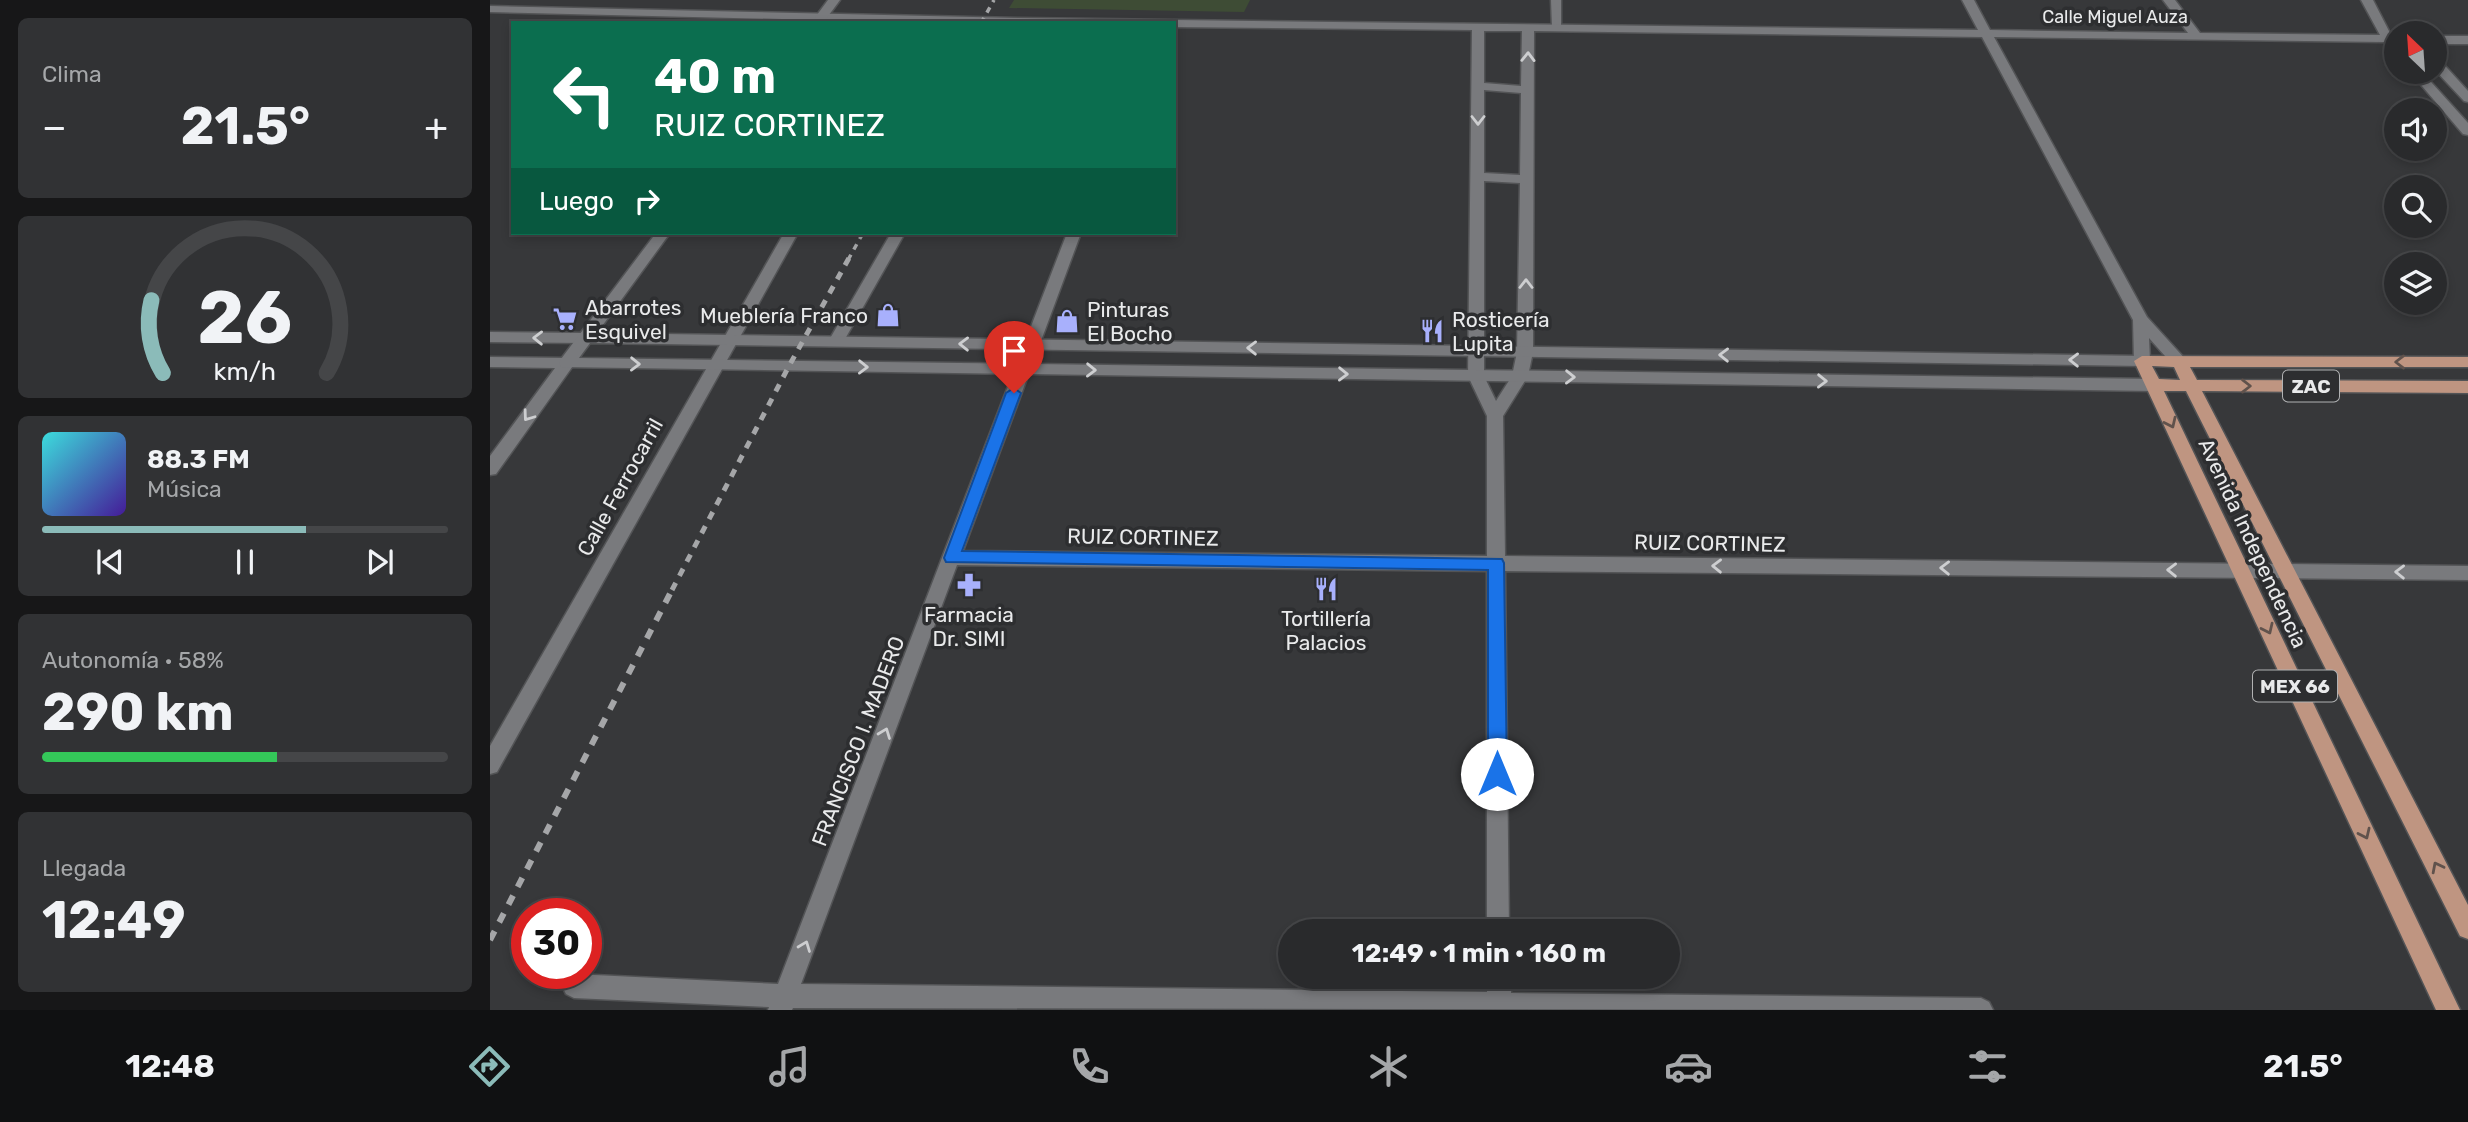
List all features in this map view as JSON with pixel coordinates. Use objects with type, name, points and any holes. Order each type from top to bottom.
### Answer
[{"type":"main road","name":"Avenida Independencia","points":[[2179,360],[2468,928]]},
{"type":"main road","name":"ZAC","points":[[2142,361],[2468,362]]},
{"type":"main road","name":"Avenida Independencia","points":[[2142,361],[2448,1010]]},
{"type":"main road","name":"ZAC","points":[[2154,385],[2468,387]]},
{"type":"street","points":[[820,19],[834,0]]},
{"type":"street","name":"Avenida Independencia","points":[[1968,0],[2141,320],[2179,360]]},
{"type":"street","points":[[2169,0],[2195,34]]},
{"type":"street","points":[[2371,4],[2392,21]]},
{"type":"street","points":[[2371,4],[2384,27]]},
{"type":"street","name":"Calle Miguel Auza","points":[[490,9],[820,19],[915,16],[1001,21]]},
{"type":"street","name":"Calle Miguel Auza","points":[[1176,22],[1985,34],[2195,34],[2384,39]]},
{"type":"street","points":[[1478,27],[1476,376],[1495,416],[1498,919]]},
{"type":"street","points":[[1495,416],[1520,376],[1525,352],[1528,27]]},
{"type":"street","points":[[2447,40],[2468,40]]},
{"type":"street","points":[[2447,75],[2468,98]]},
{"type":"street","points":[[2427,84],[2468,131]]},
{"type":"street","points":[[1478,86],[1527,90]]},
{"type":"street","points":[[1478,177],[1527,179]]},
{"type":"street","points":[[490,469],[662,235]]},
{"type":"street","name":"Calle Ferrocarril","points":[[490,765],[790,235]]},
{"type":"street","points":[[836,342],[897,235]]},
{"type":"street","points":[[1023,369],[1073,235]]},
{"type":"street","name":"Avenida Independencia","points":[[2141,320],[2142,361]]},
{"type":"street","points":[[490,337],[585,338]]},
{"type":"street","name":"ZAC","points":[[585,338],[2142,361]]},
{"type":"street","points":[[1309,373],[1315,349]]},
{"type":"street","points":[[1797,380],[1799,356]]},
{"type":"street","points":[[490,362],[567,363]]},
{"type":"street","name":"ZAC","points":[[567,363],[2154,385]]},
{"type":"street","name":"FRANCISCO I. MADERO","points":[[783,1003],[1023,369]]},
{"type":"street","name":"RUIZ CORTINEZ","points":[[952,558],[2468,573]]},
{"type":"street","points":[[602,988],[783,1003],[1981,1010]]},
{"type":"street","points":[[1499,989],[1499,1007]]},
{"type":"lane","points":[[1556,0],[1557,27]]},
{"type":"green space","points":[[1014,0],[1250,0],[1244,12],[1009,8]]},
{"type":"railway","points":[[982,21],[994,0]]},
{"type":"railway","points":[[848,260],[862,235]]},
{"type":"railway","points":[[672,590],[789,366],[849,258]]},
{"type":"railway","points":[[490,940],[673,588]]},
{"type":"place","name":"Mueblería Franco","points":[[888,315]]},
{"type":"place","name":"Abarrotes Esquivel","points":[[565,319]]},
{"type":"place","name":"Pinturas El Bocho","points":[[1067,321]]},
{"type":"place","name":"Rosticería Lupita","points":[[1432,331]]},
{"type":"place","name":"Farmacia Dr. SIMI","points":[[969,585]]},
{"type":"place","name":"Tortillería Palacios","points":[[1326,589]]},
{"type":"route","points":[[1014,393],[952,558],[1496,563],[1497,774]]}]
